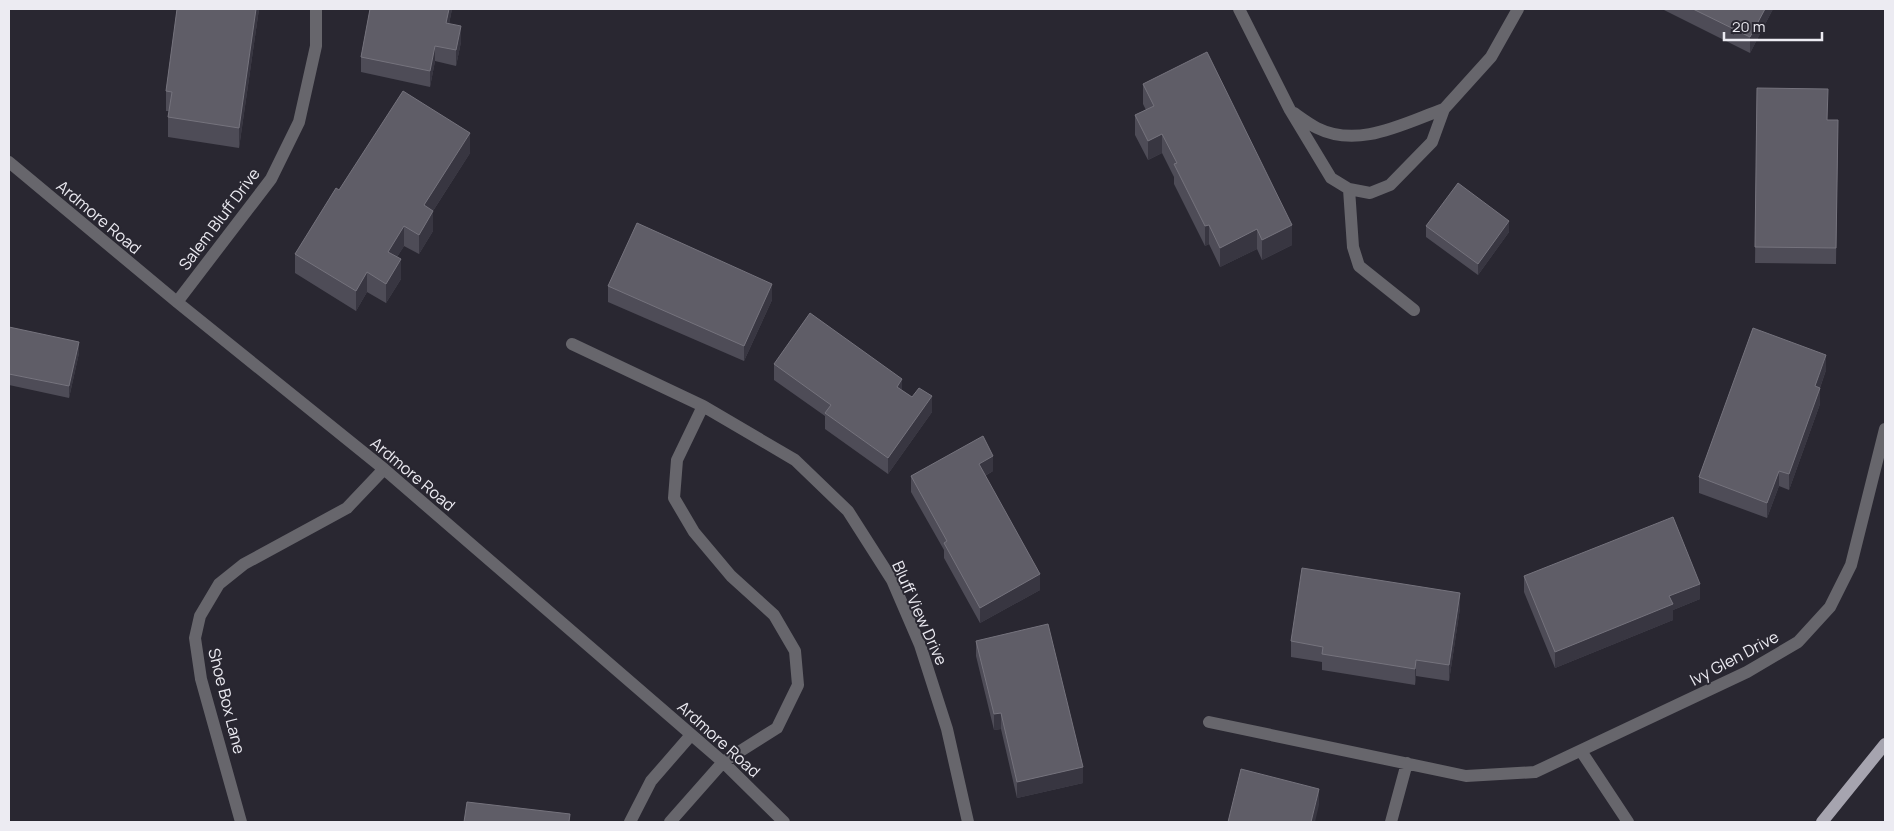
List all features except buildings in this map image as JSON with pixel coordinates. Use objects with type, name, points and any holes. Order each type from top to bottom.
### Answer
[{"type":"main road","points":[[1822,822],[1885,744]]},
{"type":"street","name":"Salem Bluff Drive","points":[[177,302],[271,179],[299,122],[316,46],[316,9]]},
{"type":"street","points":[[1239,9],[1290,110],[1331,178],[1349,189],[1370,193],[1390,185],[1432,142],[1444,109],[1492,57],[1518,9]]},
{"type":"street","points":[[1290,110],[1317,128],[1336,135],[1364,135],[1389,131],[1444,109]]},
{"type":"street","name":"Ardmore Road","points":[[9,162],[177,302],[384,469],[723,762],[784,822]]},
{"type":"street","points":[[1349,189],[1353,247],[1359,266],[1414,310]]},
{"type":"street","name":"Bluff View Drive","points":[[572,344],[703,406],[795,460],[848,511],[892,580],[920,645],[947,729],[968,822]]},
{"type":"street","points":[[670,822],[723,762],[777,728],[798,685],[795,651],[774,615],[731,576],[694,532],[674,498],[677,460],[703,406]]},
{"type":"street","name":"Ivy Glen Drive","points":[[1209,722],[1466,776],[1535,772],[1747,672],[1798,642],[1830,607],[1851,565],[1885,429]]},
{"type":"street","name":"Shoe Box Lane","points":[[241,822],[201,678],[195,638],[200,616],[219,584],[231,574],[281,542],[347,508],[384,469]]},
{"type":"street","points":[[630,822],[652,781],[691,735]]},
{"type":"street","points":[[1581,751],[1628,822]]},
{"type":"street","points":[[1391,822],[1406,763]]}]
